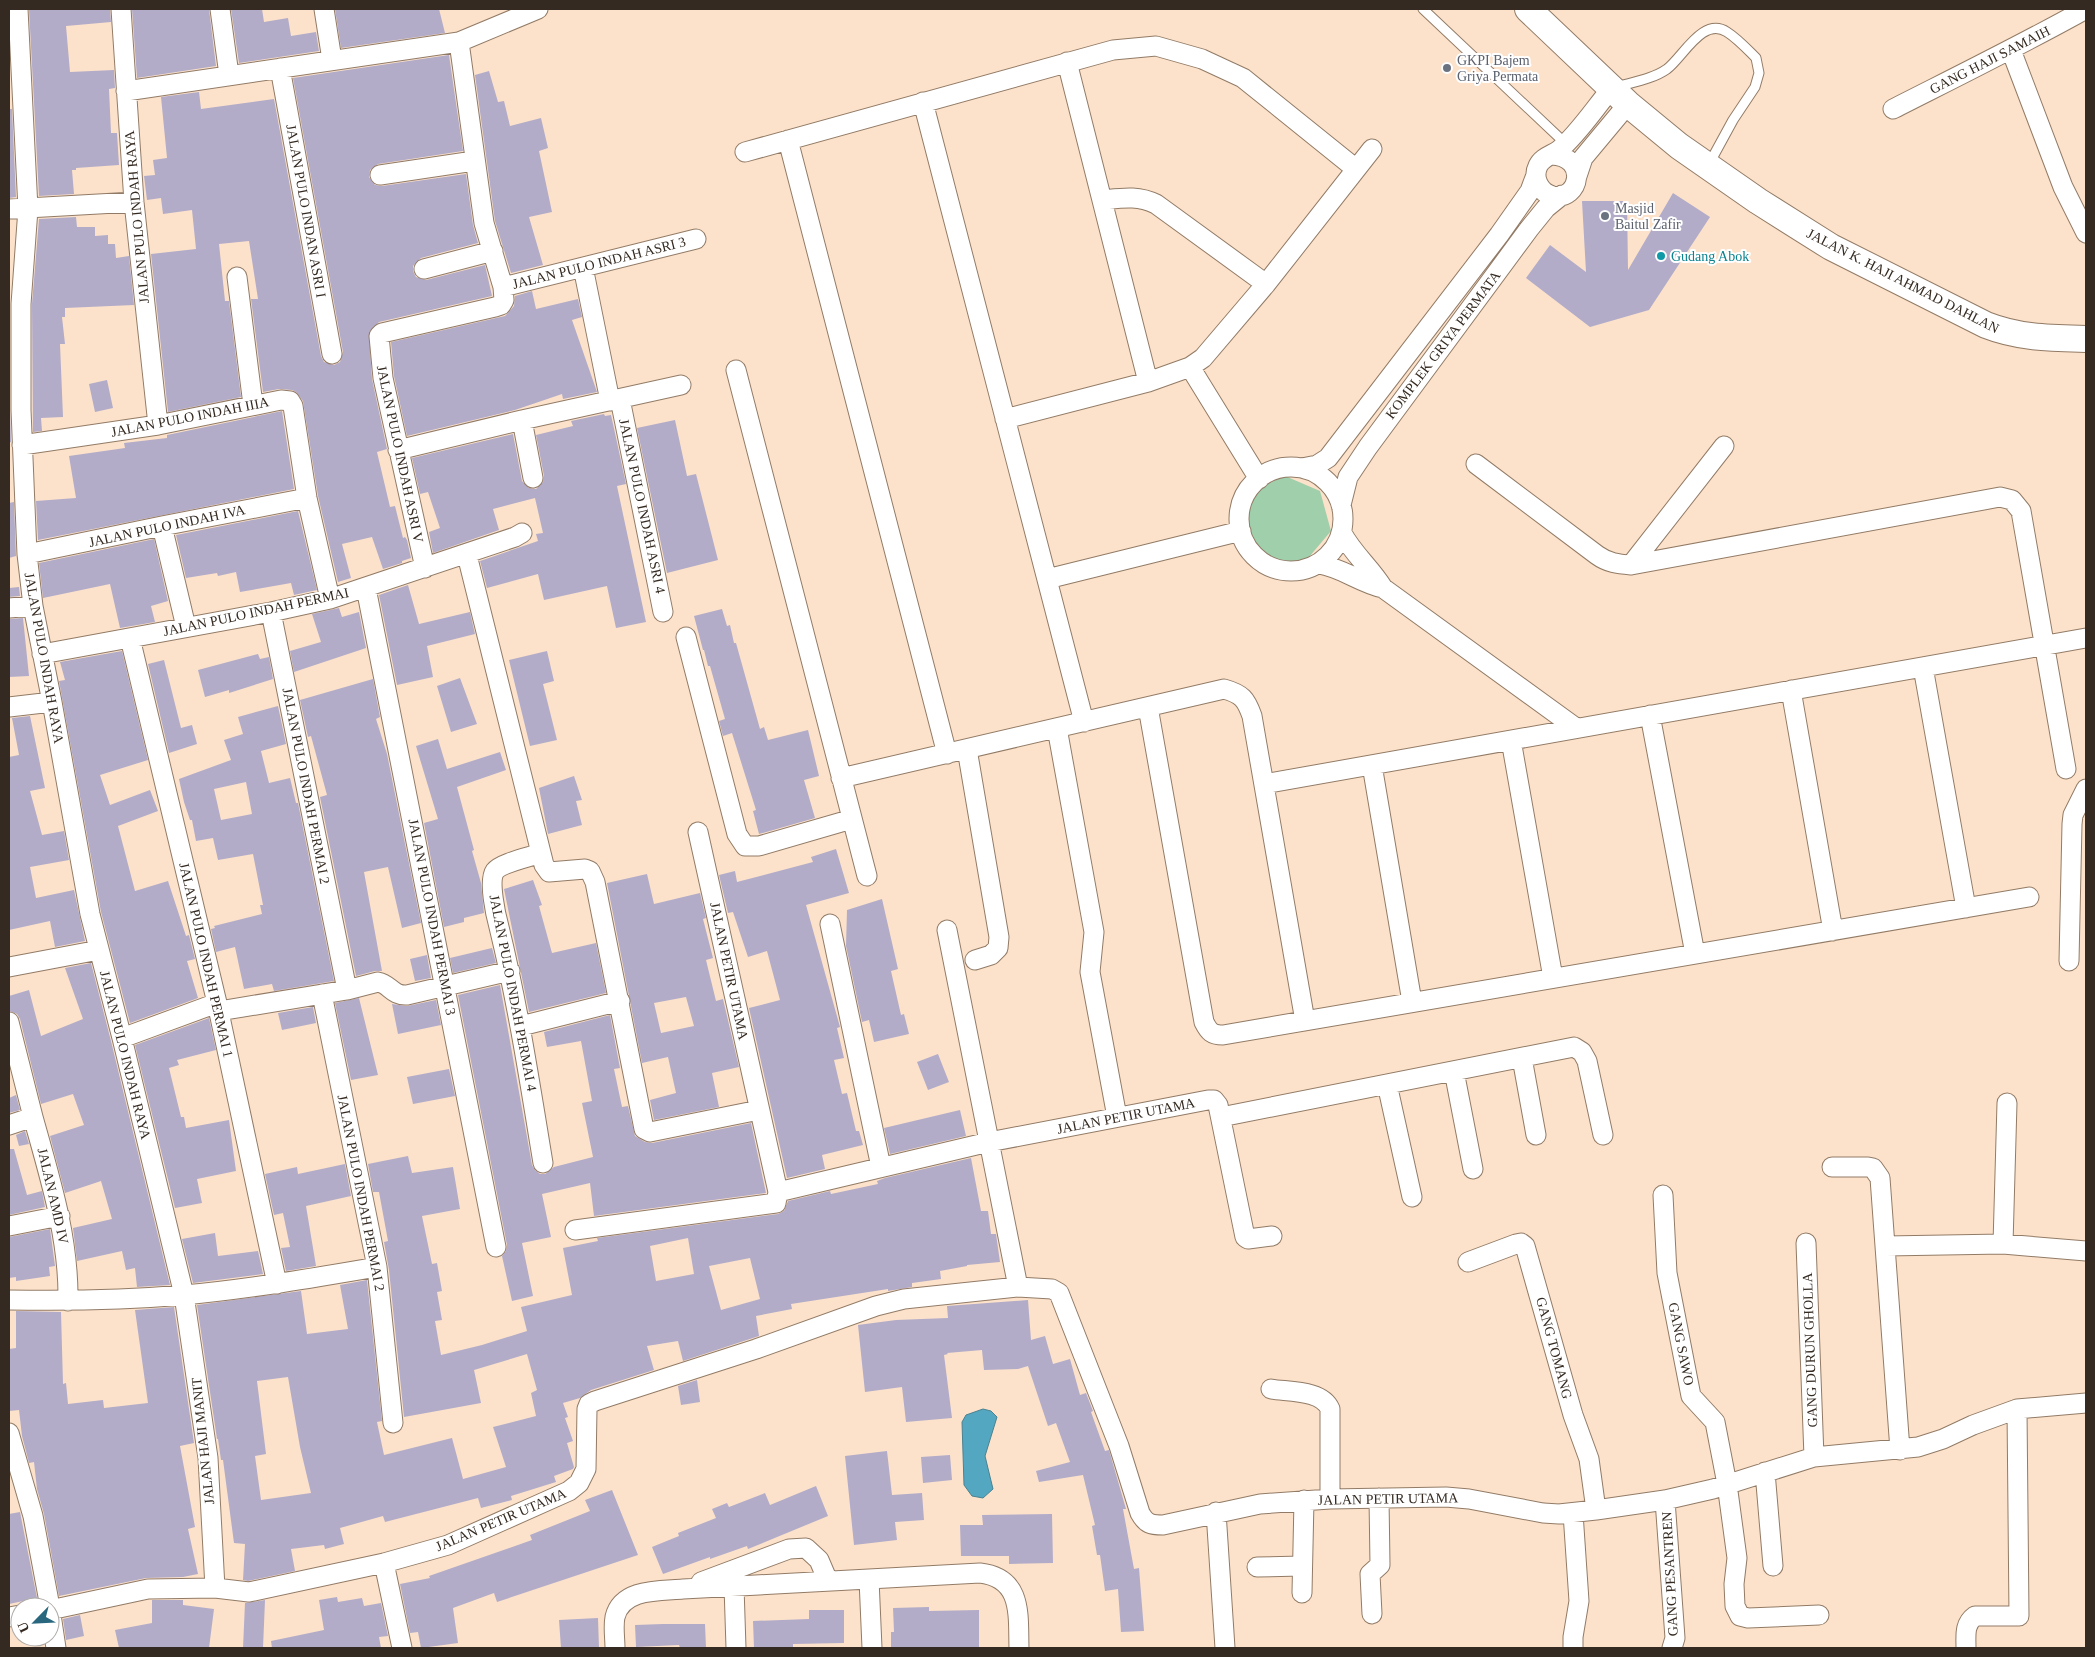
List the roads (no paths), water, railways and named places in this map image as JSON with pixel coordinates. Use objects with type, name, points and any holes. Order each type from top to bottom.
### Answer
[{"type":"main road","name":"JALAN K. HAJI AHMAD DAHLAN","points":[[1528,9],[1617,100],[1708,167],[1831,247],[1986,325],[2006,333],[2029,337],[2086,339]]},
{"type":"street","name":"JALAN PULO INDAH RAYA","points":[[18,9],[16,106],[28,209],[15,305],[15,410],[22,445],[17,508],[26,554],[32,606],[52,702],[90,914],[184,1295]]},
{"type":"street","name":"JALAN PULO INDAH RAYA","points":[[121,9],[134,202],[158,425]]},
{"type":"street","points":[[220,9],[230,76]]},
{"type":"street","points":[[324,9],[332,60]]},
{"type":"street","points":[[126,91],[459,42],[538,9]]},
{"type":"street","name":"GANG HAJI SAMAIH","points":[[1893,109],[2011,50],[2086,9]]},
{"type":"street","points":[[459,42],[484,223],[503,287]]},
{"type":"street","points":[[745,152],[1112,50],[1156,46],[1202,59],[1243,78],[1356,169]]},
{"type":"street","points":[[2011,50],[2063,187],[2086,233]]},
{"type":"street","points":[[1067,62],[1148,382]]},
{"type":"street","name":"JALAN PULO INDAN ASRI I","points":[[280,68],[332,354]]},
{"type":"street","points":[[1617,100],[1598,140],[1583,158],[1575,184],[1570,191],[1562,195],[1552,196],[1544,192],[1537,184],[1536,174],[1538,166],[1544,158],[1559,149],[1581,125],[1617,100]]},
{"type":"street","points":[[923,102],[1084,722]]},
{"type":"street","points":[[788,140],[947,754]]},
{"type":"street","points":[[1005,419],[1148,382],[1190,367],[1203,358],[1266,284],[1372,149]]},
{"type":"street","points":[[1559,149],[1583,158]]},
{"type":"street","points":[[1559,149],[1562,155],[1570,160],[1575,167],[1577,176]]},
{"type":"street","points":[[380,175],[474,161]]},
{"type":"street","name":"KOMPLEK GRIYA PERMATA","points":[[1302,468],[1317,465],[1328,458],[1499,236],[1530,191],[1536,174]]},
{"type":"street","name":"KOMPLEK GRIYA PERMATA","points":[[1341,505],[1348,477],[1368,447],[1529,229],[1546,208],[1562,195]]},
{"type":"street","points":[[1102,200],[1134,197],[1145,199],[1266,284]]},
{"type":"street","points":[[9,209],[134,202]]},
{"type":"street","name":"JALAN PULO INDAH ASRI 3","points":[[503,287],[696,239]]},
{"type":"street","points":[[424,268],[493,251]]},
{"type":"street","name":"JALAN PULO INDAH ASRI 4","points":[[583,267],[664,612]]},
{"type":"street","points":[[237,277],[253,406]]},
{"type":"street","name":"JALAN PULO INDAH ASRI V","points":[[425,568],[383,378],[378,336],[501,305],[504,300],[503,287]]},
{"type":"street","points":[[1190,367],[1259,479]]},
{"type":"street","points":[[736,370],[867,876]]},
{"type":"street","points":[[398,450],[681,385]]},
{"type":"street","name":"JALAN PULO INDAH IIIA","points":[[22,445],[158,425],[281,400],[290,401],[293,406],[307,498]]},
{"type":"street","points":[[522,420],[532,478]]},
{"type":"street","points":[[1348,432],[1368,447]]},
{"type":"street","points":[[1631,565],[1724,446]]},
{"type":"street","points":[[1476,464],[1597,556],[1606,562],[1616,564],[1631,565],[2000,497],[2012,500],[2021,511],[2066,770]]},
{"type":"street","points":[[1286,467],[1302,468],[1315,473],[1336,492],[1344,519],[1342,533],[1334,550],[1319,564],[1296,572],[1284,571],[1272,568],[1261,562],[1252,553],[1245,543],[1239,520],[1244,497],[1259,479],[1272,471],[1286,467]]},
{"type":"street","points":[[307,498],[330,599]]},
{"type":"street","name":"JALAN PULO INDAH IVA","points":[[26,554],[307,498]]},
{"type":"street","points":[[162,526],[186,627]]},
{"type":"street","points":[[1047,579],[1241,531]]},
{"type":"street","name":"JALAN PULO INDAH PERMAI","points":[[42,654],[271,612],[330,599],[467,555],[522,533]]},
{"type":"street","points":[[1342,533],[1355,555],[1376,576],[1383,588]]},
{"type":"street","points":[[467,555],[544,865],[549,872],[585,869],[593,875],[620,1001],[644,1129],[650,1132],[759,1110]]},
{"type":"street","points":[[1319,564],[1344,570],[1368,584],[1383,588],[1576,728]]},
{"type":"street","name":"JALAN PULO INDAH PERMAI 3","points":[[366,588],[496,1247]]},
{"type":"street","points":[[9,608],[32,606]]},
{"type":"street","name":"JALAN PULO INDAH PERMAI 2","points":[[271,612],[347,990]]},
{"type":"street","points":[[686,637],[737,834],[745,846],[759,846],[852,819]]},
{"type":"street","name":"JALAN PULO INDAH PERMAI 1","points":[[130,638],[218,1007],[277,1284]]},
{"type":"street","points":[[1264,784],[2086,638]]},
{"type":"street","points":[[1923,667],[1966,908]]},
{"type":"street","points":[[842,778],[1224,689],[1237,692],[1247,702],[1252,716],[1305,1021]]},
{"type":"street","points":[[1791,690],[1833,931]]},
{"type":"street","points":[[9,707],[52,702]]},
{"type":"street","points":[[1148,707],[1202,1013],[1208,1030],[1214,1035],[1223,1035],[2029,897]]},
{"type":"street","points":[[1650,715],[1694,954]]},
{"type":"street","points":[[1057,728],[1094,932],[1090,972],[1117,1116]]},
{"type":"street","points":[[1511,740],[1553,978]]},
{"type":"street","points":[[967,749],[999,937],[998,948],[991,955],[975,960]]},
{"type":"street","points":[[1372,765],[1412,1002]]},
{"type":"street","points":[[2069,961],[2072,824],[2073,815],[2086,789]]},
{"type":"street","name":"JALAN PETIR UTAMA","points":[[575,1230],[776,1203],[778,1192],[698,832]]},
{"type":"street","name":"JALAN PULO INDAH PERMAI 4","points":[[541,853],[504,865],[495,871],[492,879],[496,917],[510,971],[521,1026],[543,1163]]},
{"type":"street","points":[[830,924],[881,1167]]},
{"type":"street","points":[[948,930],[1018,1288]]},
{"type":"street","points":[[9,967],[99,950]]},
{"type":"street","points":[[122,1038],[218,1007],[322,994],[382,983],[396,995],[408,995],[510,971]]},
{"type":"street","name":"JALAN PULO INDAH PERMAI 2","points":[[322,994],[377,1268],[393,1423]]},
{"type":"street","points":[[521,1026],[620,1001]]},
{"type":"street","name":"JALAN AMD IV","points":[[9,1022],[60,1216],[68,1279],[68,1301]]},
{"type":"street","points":[[1221,1117],[1574,1048],[1582,1052],[1587,1061],[1603,1134]]},
{"type":"street","points":[[1522,1058],[1536,1135]]},
{"type":"street","points":[[1454,1071],[1474,1169]]},
{"type":"street","points":[[1387,1084],[1412,1197]]},
{"type":"street","name":"JALAN PETIR UTAMA","points":[[778,1192],[989,1142],[1117,1116],[1214,1100],[1218,1105],[1221,1117],[1245,1237],[1248,1239],[1272,1236]]},
{"type":"street","points":[[2003,1244],[2007,1103]]},
{"type":"street","points":[[9,1125],[34,1117]]},
{"type":"street","points":[[1832,1167],[1868,1166],[1874,1168],[1880,1178],[1900,1450]]},
{"type":"street","name":"GANG SAWO","points":[[1662,1195],[1667,1273],[1692,1396],[1715,1422],[1727,1484],[1737,1558],[1734,1584],[1737,1612],[1740,1616],[1748,1618],[1820,1615]]},
{"type":"street","points":[[9,1226],[60,1216]]},
{"type":"street","name":"GANG DURUN GHOLLA","points":[[1806,1243],[1814,1457]]},
{"type":"street","name":"GANG TOMANG","points":[[1468,1262],[1516,1244],[1526,1246],[1573,1415],[1589,1459],[1596,1510]]},
{"type":"street","points":[[1886,1246],[2003,1244],[2086,1251]]},
{"type":"street","points":[[9,1300],[68,1301],[184,1295],[277,1284],[377,1268]]},
{"type":"street","name":"JALAN PETIR UTAMA","points":[[60,1607],[148,1589],[215,1588],[249,1592],[384,1563],[448,1545],[569,1491],[579,1483],[586,1469],[587,1409],[589,1404],[756,1349],[876,1306],[904,1299],[1018,1288],[1052,1289],[1060,1293],[1119,1446],[1140,1513],[1144,1521],[1153,1525],[1163,1525],[1260,1504],[1330,1499],[1461,1498],[1542,1513],[1573,1513],[1596,1510],[1665,1500],[1727,1484],[1814,1457],[1918,1447],[2017,1410],[2086,1403]]},
{"type":"street","name":"JALAN HAJI MANIT","points":[[184,1295],[208,1458],[215,1588]]},
{"type":"street","points":[[1271,1389],[1317,1396],[1328,1403],[1330,1409],[1330,1499]]},
{"type":"street","points":[[1966,1648],[1966,1626],[1975,1616],[2019,1616],[2017,1410]]},
{"type":"street","points":[[9,1433],[34,1516],[48,1597]]},
{"type":"street","points":[[1765,1472],[1773,1566]]},
{"type":"street","points":[[1372,1614],[1370,1574],[1380,1565],[1378,1498]]},
{"type":"street","points":[[1302,1593],[1304,1500]]},
{"type":"street","name":"GANG PESANTREN","points":[[1665,1500],[1675,1638],[1672,1648]]},
{"type":"street","points":[[1216,1512],[1225,1648]]},
{"type":"street","points":[[1573,1513],[1579,1601],[1573,1648]]},
{"type":"street","points":[[683,1589],[789,1549],[806,1548],[819,1560],[828,1581]]},
{"type":"street","points":[[384,1563],[402,1648]]},
{"type":"street","points":[[1257,1567],[1302,1566]]},
{"type":"street","points":[[615,1648],[615,1615],[619,1606],[637,1594],[683,1589],[980,1573],[994,1574],[1004,1581],[1013,1592],[1018,1607],[1019,1648]]},
{"type":"street","points":[[869,1579],[872,1648]]},
{"type":"street","points":[[734,1586],[736,1648]]},
{"type":"lane","points":[[1424,9],[1559,149]]},
{"type":"lane","points":[[1617,100],[1660,74],[1702,34],[1710,29],[1719,28],[1727,32],[1756,58],[1759,74],[1755,87],[1732,120],[1708,167]]},
{"type":"water","points":[[983,1409],[991,1411],[997,1417],[985,1456],[993,1489],[983,1498],[972,1496],[964,1485],[962,1422],[966,1415]]},
{"type":"place","name":"GKPI Bajem Griya Permata","points":[[1447,68]]},
{"type":"place","name":"Masjid Baitul Zafir","points":[[1605,216]]},
{"type":"place","name":"Gudang Abok","points":[[1661,256]]}]
